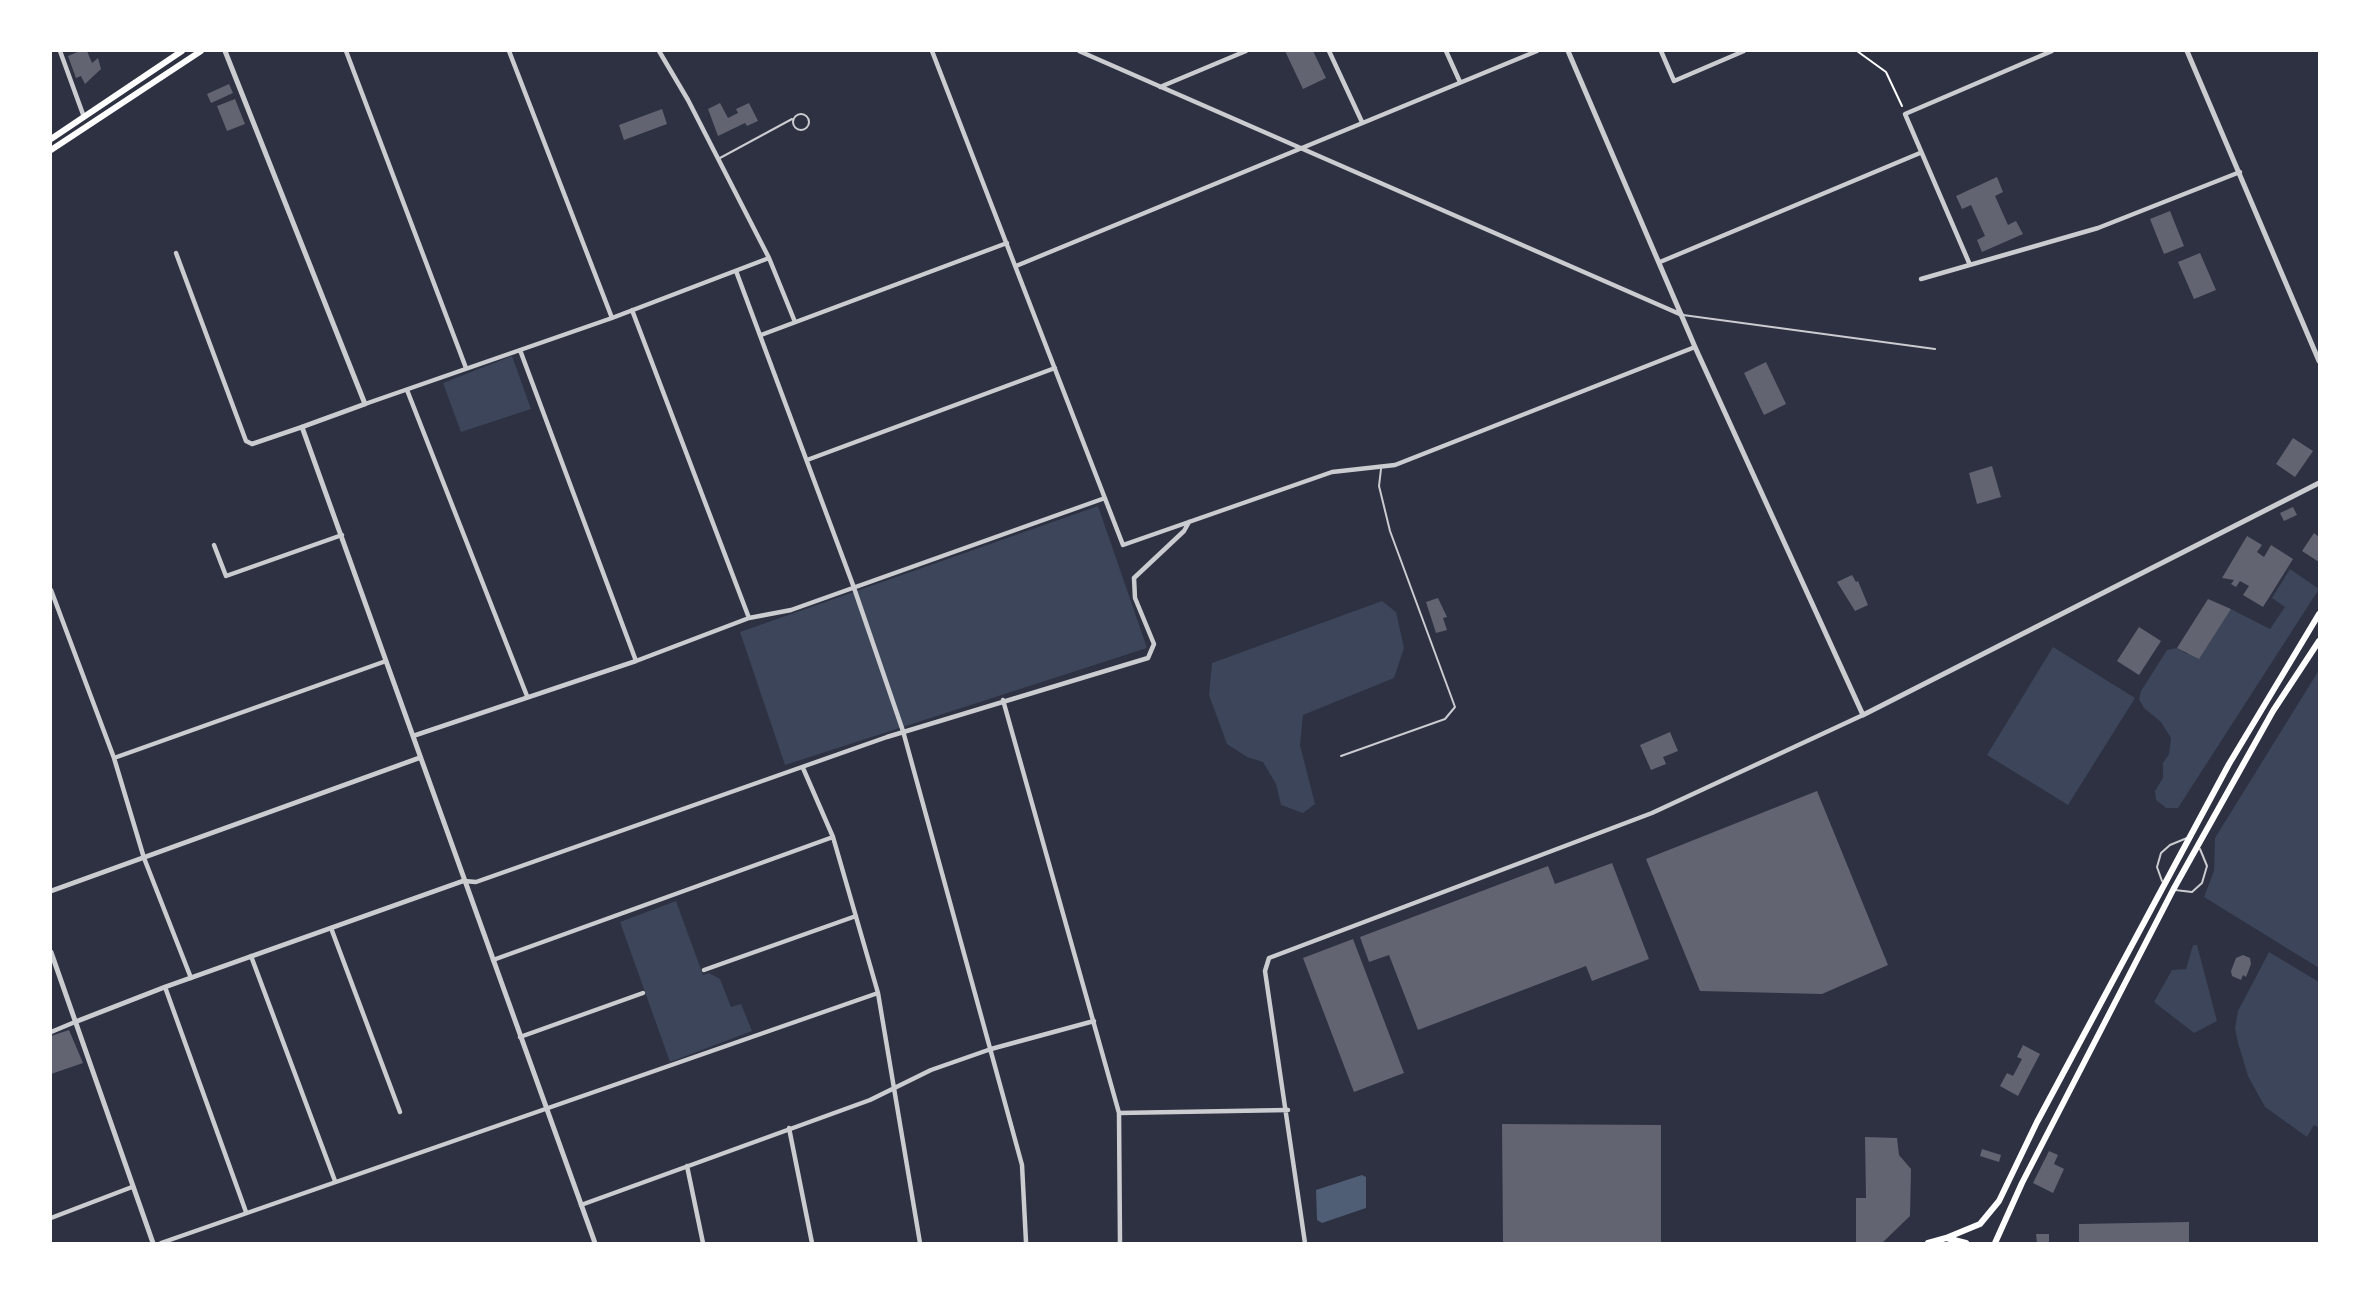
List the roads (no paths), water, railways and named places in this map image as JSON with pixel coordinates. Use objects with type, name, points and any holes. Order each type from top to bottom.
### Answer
[{"type":"main road","points":[[51,139],[182,51]]},
{"type":"main road","points":[[51,150],[201,51]]},
{"type":"main road","points":[[1928,1243],[1980,1224],[1999,1201],[2037,1122],[2234,755],[2319,614]]},
{"type":"main road","points":[[1995,1243],[2022,1183],[2173,890],[2273,711],[2319,641]]},
{"type":"main road","points":[[1946,1238],[1966,1243]]},
{"type":"street","points":[[60,51],[84,117]]},
{"type":"street","points":[[225,51],[365,404]]},
{"type":"street","points":[[346,51],[466,368]]},
{"type":"street","points":[[509,51],[612,318]]},
{"type":"street","points":[[659,51],[719,159],[769,258],[795,322]]},
{"type":"street","points":[[932,51],[1123,545],[1332,472],[1381,468],[1695,348]]},
{"type":"street","points":[[1079,51],[1682,315]]},
{"type":"street","points":[[1160,87],[1246,51]]},
{"type":"street","points":[[1329,51],[1362,122]]},
{"type":"street","points":[[1446,51],[1460,82]]},
{"type":"street","points":[[1016,266],[1537,51]]},
{"type":"street","points":[[1568,51],[1695,348],[1863,715]]},
{"type":"street","points":[[1661,51],[1674,81],[1744,51]]},
{"type":"street","points":[[1970,265],[1905,114],[2052,51]]},
{"type":"street","points":[[2187,51],[2319,361]]},
{"type":"street","points":[[1660,262],[1921,153]]},
{"type":"street","points":[[1921,279],[2098,228],[2240,172]]},
{"type":"street","points":[[761,335],[1007,243]]},
{"type":"street","points":[[176,253],[248,444],[612,318],[769,258]]},
{"type":"street","points":[[736,271],[853,585],[903,731],[1022,1165],[1026,1242]]},
{"type":"street","points":[[632,310],[749,618]]},
{"type":"street","points":[[520,350],[636,661]]},
{"type":"street","points":[[807,460],[1055,368]]},
{"type":"street","points":[[407,390],[527,696]]},
{"type":"street","points":[[302,427],[595,1243]]},
{"type":"street","points":[[1306,1243],[1265,971],[1269,958],[1616,824],[1652,813],[1863,715],[2319,483]]},
{"type":"street","points":[[413,736],[636,661],[749,618],[791,610],[853,585],[1105,498]]},
{"type":"street","points":[[51,1032],[165,987],[463,881],[476,882],[903,731],[1151,655],[1154,644],[1133,593],[1135,578],[1189,522]]},
{"type":"street","points":[[214,545],[226,576],[342,536]]},
{"type":"street","points":[[51,590],[114,758],[144,858],[191,978]]},
{"type":"street","points":[[114,758],[386,661]]},
{"type":"street","points":[[1003,700],[1119,1113],[1120,1243]]},
{"type":"street","points":[[51,891],[419,758]]},
{"type":"street","points":[[803,768],[833,837],[878,993],[892,1090],[920,1243]]},
{"type":"street","points":[[492,960],[833,837]]},
{"type":"street","points":[[704,971],[856,916]]},
{"type":"street","points":[[331,927],[400,1112]]},
{"type":"street","points":[[51,952],[153,1243]]},
{"type":"street","points":[[251,956],[335,1181]]},
{"type":"street","points":[[165,987],[246,1212]]},
{"type":"street","points":[[519,1037],[642,993]]},
{"type":"street","points":[[161,1243],[335,1181],[546,1111],[878,993]]},
{"type":"street","points":[[581,1205],[892,1090],[931,1070],[991,1049],[1094,1021]]},
{"type":"street","points":[[1119,1113],[1287,1110]]},
{"type":"street","points":[[789,1128],[812,1243]]},
{"type":"street","points":[[687,1166],[703,1243]]},
{"type":"street","points":[[51,1218],[132,1187]]},
{"type":"lane","points":[[719,159],[792,119],[804,114],[810,124],[800,130],[792,119]]},
{"type":"lane","points":[[1682,315],[1935,349]]},
{"type":"lane","points":[[1341,756],[1445,719],[1455,707],[1390,531],[1379,485],[1381,468]]},
{"type":"lane","points":[[2196,827],[2186,838],[2170,845],[2161,853],[2157,867],[2164,884],[2173,890],[2192,892],[2202,883],[2207,866],[2197,846]]}]
